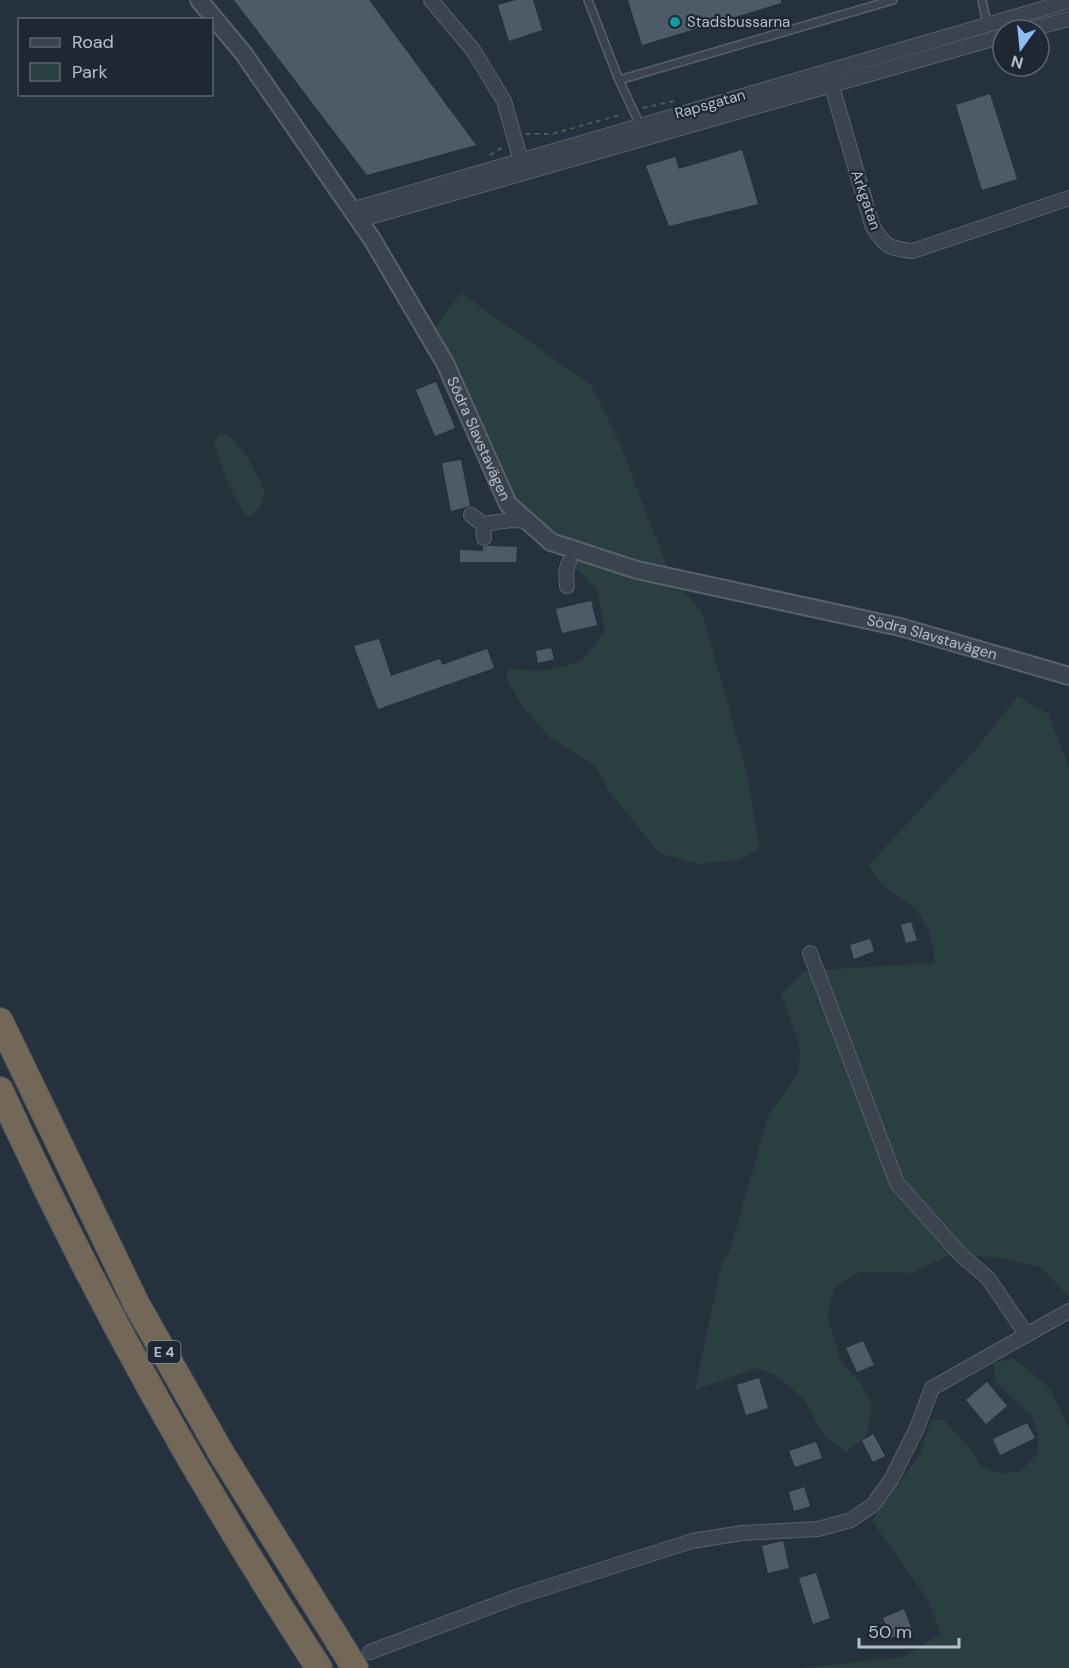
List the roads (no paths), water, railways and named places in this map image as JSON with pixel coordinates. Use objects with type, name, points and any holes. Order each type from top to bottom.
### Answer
[{"type":"highway","name":"E 4","points":[[0,1021],[137,1305],[220,1450],[363,1660]]},
{"type":"highway","name":"E 4","points":[[0,1090],[31,1159],[113,1320],[196,1470],[319,1668]]},
{"type":"street","name":"Södra Slavstavägen","points":[[199,0],[244,54],[355,215],[445,363],[508,504],[551,542],[636,570],[900,627],[1069,676]]},
{"type":"street","points":[[431,0],[473,50],[504,101],[523,167]]},
{"type":"street","name":"Rapsgatan","points":[[355,215],[829,77],[987,24],[1069,1]]},
{"type":"street","points":[[1051,24],[1069,20]]},
{"type":"street","name":"Rapsgatan","points":[[829,77],[991,39]]},
{"type":"street","name":"Arkgatan","points":[[829,77],[872,225],[882,242],[896,249],[913,251],[1069,198]]},
{"type":"street","points":[[471,515],[483,524],[512,520],[528,521]]},
{"type":"street","points":[[483,524],[484,538]]},
{"type":"street","points":[[567,586],[566,572],[569,562]]},
{"type":"street","points":[[810,953],[897,1183],[961,1255],[988,1278],[1026,1334]]},
{"type":"street","points":[[363,1660],[516,1596],[692,1541],[742,1533],[818,1529],[850,1520],[873,1505],[891,1480],[917,1428],[932,1388],[1069,1311]]},
{"type":"lane","points":[[588,0],[619,80],[643,131]]},
{"type":"lane","points":[[619,80],[892,0]]},
{"type":"lane","points":[[982,0],[987,24]]},
{"type":"place","name":"Stadsbussarna","points":[[675,22]]}]
